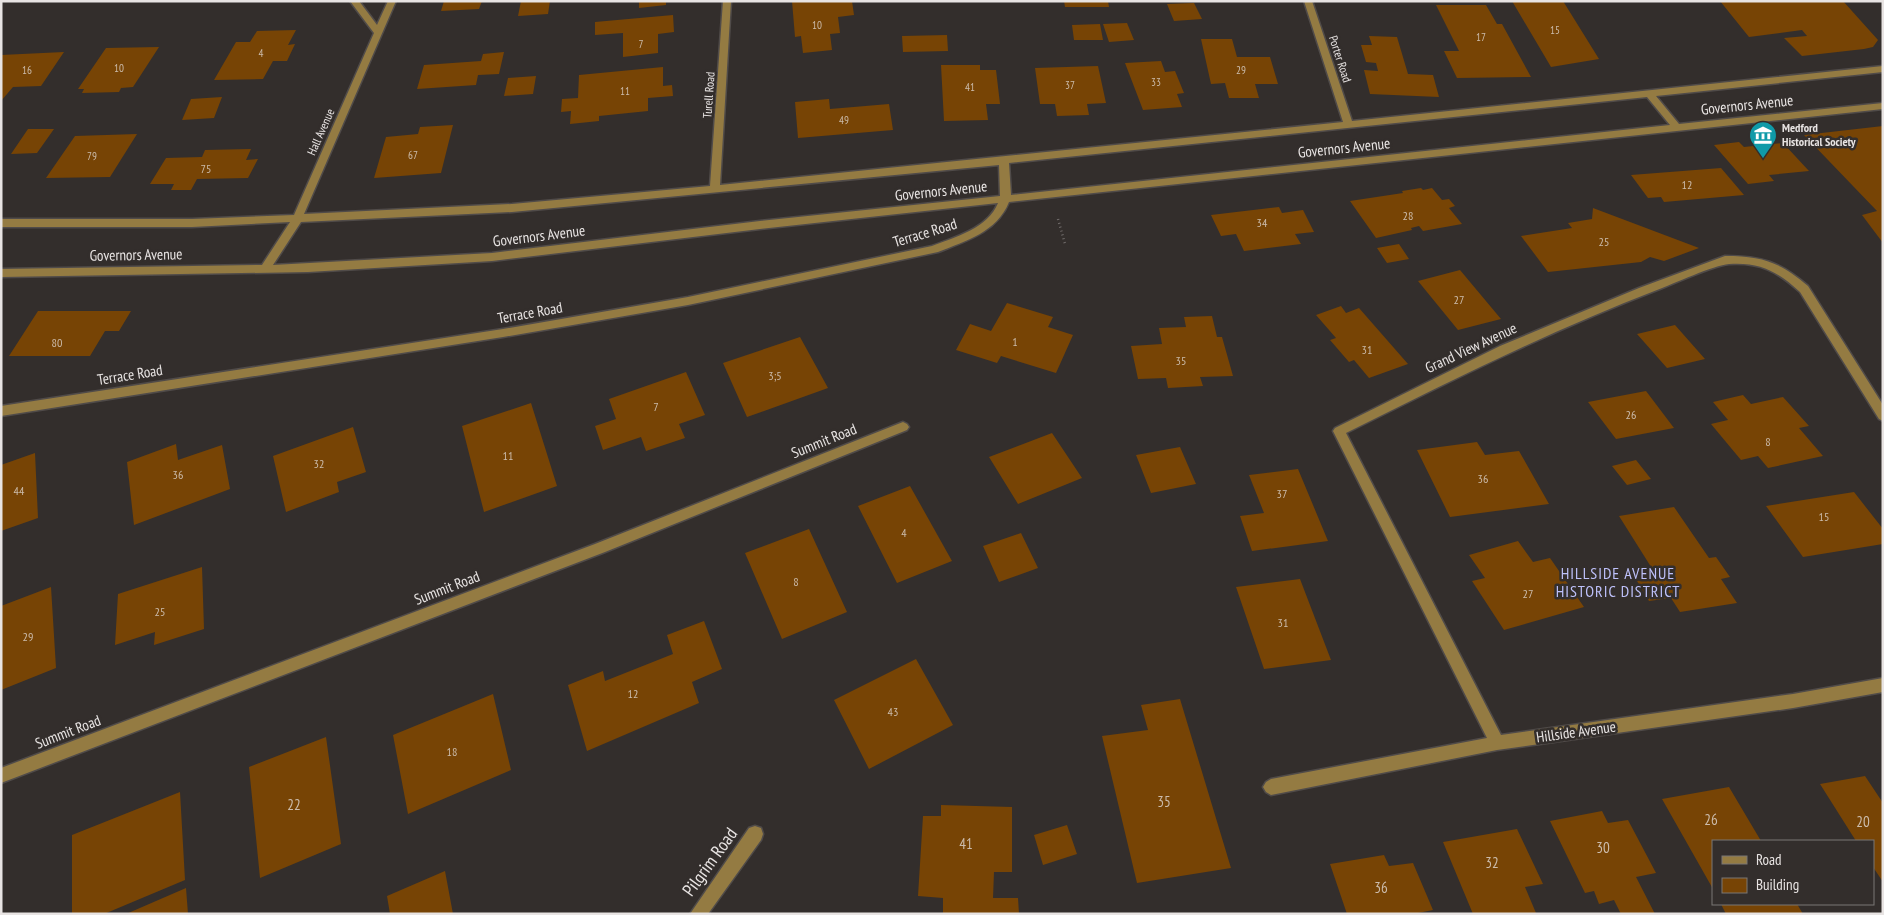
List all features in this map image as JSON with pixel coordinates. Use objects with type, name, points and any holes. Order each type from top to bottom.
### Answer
[{"type":"street","points":[[354,1],[378,33]]},
{"type":"street","name":"Hall Avenue","points":[[265,269],[297,219],[392,1]]},
{"type":"street","name":"Turell Road","points":[[715,190],[727,1]]},
{"type":"street","name":"Porter Road","points":[[1308,1],[1348,124]]},
{"type":"street","name":"Governors Avenue","points":[[1,223],[192,223],[512,208],[1004,161],[1883,69]]},
{"type":"street","points":[[1650,94],[1677,128]]},
{"type":"street","name":"Governors Avenue","points":[[1,273],[265,269],[492,257],[760,225],[1883,106]]},
{"type":"street","points":[[1004,161],[1005,200]]},
{"type":"street","name":"Terrace Road","points":[[1,411],[503,333],[688,301],[852,268],[934,249],[967,236],[996,218],[1005,200]]},
{"type":"street","name":"Grand View Avenue","points":[[1497,743],[1339,431],[1504,350],[1643,291],[1717,262],[1735,259],[1767,264],[1787,274],[1804,290],[1883,416]]},
{"type":"street","name":"Summit Road","points":[[1,776],[600,548],[903,427]]},
{"type":"street","name":"Hillside Avenue","points":[[1271,786],[1497,743],[1793,701],[1883,685]]},
{"type":"street","name":"Pilgrim Road","points":[[698,914],[755,834]]},
{"type":"building","points":[[444,1],[482,1],[479,9],[441,11]]},
{"type":"building","points":[[521,1],[550,1],[548,14],[518,16]]},
{"type":"building","points":[[639,1],[666,1],[666,5],[639,8]]},
{"type":"building","points":[[792,1],[852,1],[854,15],[838,17],[840,33],[830,34],[832,50],[803,53],[801,36],[795,37]]},
{"type":"building","points":[[1064,1],[1108,1],[1109,7],[1065,7]]},
{"type":"building","points":[[1512,1],[1563,1],[1599,59],[1551,67]]},
{"type":"building","points":[[1720,1],[1843,1],[1878,40],[1873,47],[1864,49],[1802,56],[1784,38],[1807,36],[1802,30],[1749,37]]},
{"type":"building","points":[[1194,3],[1202,19],[1174,21],[1167,4]]},
{"type":"building","points":[[1436,5],[1486,5],[1497,24],[1502,24],[1531,77],[1457,78],[1444,51],[1459,51]]},
{"type":"building","points":[[673,15],[674,32],[658,34],[658,53],[623,57],[623,33],[595,35],[595,22]]},
{"type":"building","points":[[1127,23],[1134,40],[1109,42],[1103,24]]},
{"type":"building","points":[[1100,24],[1103,40],[1074,40],[1072,25]]},
{"type":"building","points":[[296,30],[288,45],[295,44],[287,61],[273,61],[263,79],[214,80],[236,42],[250,42],[257,31]]},
{"type":"building","points":[[947,35],[948,51],[903,52],[902,36]]},
{"type":"building","points":[[1369,36],[1397,37],[1408,74],[1433,75],[1439,97],[1370,94],[1364,70],[1378,71],[1376,63],[1366,62],[1361,45],[1372,45]]},
{"type":"building","points":[[1201,39],[1232,39],[1237,57],[1270,57],[1278,84],[1255,84],[1259,98],[1229,98],[1225,83],[1211,84]]},
{"type":"building","points":[[159,47],[133,87],[121,88],[119,92],[82,93],[84,89],[78,89],[106,48]]},
{"type":"building","points":[[64,52],[41,86],[13,87],[1,101],[1,55]]},
{"type":"building","points":[[504,52],[499,74],[478,75],[476,85],[417,89],[424,65],[481,61],[483,54]]},
{"type":"building","points":[[1161,61],[1165,72],[1175,71],[1184,93],[1177,94],[1182,107],[1143,110],[1125,63]]},
{"type":"building","points":[[941,65],[980,65],[980,70],[996,70],[1000,104],[986,104],[988,120],[944,121]]},
{"type":"building","points":[[1098,66],[1106,103],[1087,104],[1089,115],[1057,116],[1055,104],[1040,104],[1035,68]]},
{"type":"building","points":[[663,67],[663,86],[672,85],[673,96],[648,98],[648,111],[599,116],[599,121],[570,124],[571,111],[561,112],[562,99],[578,98],[579,75]]},
{"type":"building","points":[[536,76],[533,94],[504,96],[508,78]]},
{"type":"building","points":[[222,97],[214,118],[182,120],[191,99]]},
{"type":"building","points":[[829,99],[830,109],[889,104],[893,130],[798,138],[795,102]]},
{"type":"building","points":[[453,125],[441,173],[374,178],[386,137],[418,134],[420,127]]},
{"type":"building","points":[[1883,126],[1883,243],[1862,215],[1877,211],[1804,135]]},
{"type":"building","points":[[28,129],[54,129],[37,153],[11,154]]},
{"type":"building","points":[[137,134],[110,177],[46,178],[75,136]]},
{"type":"building","name":"Medford Historical Society","points":[[1739,142],[1744,147],[1783,143],[1809,171],[1769,175],[1774,181],[1748,184],[1714,145]]},
{"type":"building","points":[[251,149],[246,160],[258,159],[248,178],[197,179],[191,190],[171,190],[174,184],[150,184],[166,158],[202,157],[205,150]]},
{"type":"building","points":[[1721,168],[1744,195],[1664,202],[1661,197],[1648,198],[1631,175]]},
{"type":"building","points":[[1421,188],[1423,190],[1432,188],[1442,200],[1449,199],[1455,206],[1449,208],[1462,224],[1423,231],[1419,226],[1411,228],[1412,230],[1376,238],[1350,201],[1403,193],[1402,191]]},
{"type":"building","points":[[1279,207],[1282,213],[1303,210],[1314,232],[1295,234],[1301,244],[1244,251],[1236,234],[1221,236],[1211,215]]},
{"type":"building","points":[[1593,208],[1699,248],[1664,261],[1650,257],[1641,262],[1548,272],[1521,236],[1572,228],[1568,223],[1592,219]]},
{"type":"building","points":[[1399,244],[1409,259],[1387,263],[1377,248]]},
{"type":"building","points":[[1460,270],[1501,319],[1458,330],[1418,281]]},
{"type":"building","points":[[1007,303],[1053,317],[1048,327],[1073,335],[1056,373],[1001,356],[997,363],[956,350],[970,324],[991,331]]},
{"type":"building","points":[[1341,306],[1346,313],[1359,308],[1408,364],[1369,378],[1354,360],[1349,362],[1330,340],[1336,338],[1316,315]]},
{"type":"building","points":[[38,311],[131,311],[119,331],[105,331],[90,356],[9,356]]},
{"type":"building","points":[[1212,316],[1217,337],[1222,337],[1233,376],[1200,377],[1203,386],[1168,388],[1166,378],[1138,379],[1131,346],[1162,344],[1159,328],[1186,327],[1184,317]]},
{"type":"building","points":[[1675,325],[1705,359],[1667,368],[1637,334]]},
{"type":"building","points":[[800,337],[828,388],[747,417],[723,363]]},
{"type":"building","points":[[686,372],[705,415],[679,424],[685,438],[646,451],[641,437],[603,450],[595,426],[616,419],[609,399]]},
{"type":"building","points":[[1646,391],[1674,428],[1616,439],[1588,402]]},
{"type":"building","points":[[1743,395],[1751,404],[1783,397],[1809,426],[1799,428],[1823,456],[1768,468],[1758,456],[1741,460],[1711,424],[1728,420],[1713,402]]},
{"type":"building","points":[[531,403],[557,486],[484,512],[462,426]]},
{"type":"building","points":[[353,427],[366,472],[337,482],[339,492],[286,512],[273,456]]},
{"type":"building","points":[[1052,433],[1082,478],[1018,504],[989,457]]},
{"type":"building","points":[[1477,442],[1485,455],[1519,451],[1549,504],[1450,517],[1417,450]]},
{"type":"building","points":[[176,444],[178,460],[222,445],[230,489],[134,525],[127,462]]},
{"type":"building","points":[[1180,447],[1196,484],[1151,493],[1136,455]]},
{"type":"building","points":[[35,453],[38,518],[1,531],[1,465]]},
{"type":"building","points":[[1636,460],[1651,479],[1627,485],[1612,466]]},
{"type":"building","points":[[1298,469],[1328,541],[1252,551],[1240,516],[1264,513],[1249,475]]},
{"type":"building","points":[[910,486],[952,561],[897,583],[858,506]]},
{"type":"building","points":[[1854,492],[1883,529],[1883,544],[1803,557],[1766,506]]},
{"type":"building","points":[[1674,507],[1709,558],[1716,557],[1730,577],[1721,579],[1737,603],[1680,612],[1671,598],[1649,601],[1637,581],[1658,578],[1619,516]]},
{"type":"building","points":[[809,529],[847,612],[782,639],[745,553]]},
{"type":"building","points":[[1021,533],[1038,568],[999,582],[983,546]]},
{"type":"building","points":[[1518,541],[1533,562],[1550,558],[1584,607],[1504,630],[1472,581],[1485,578],[1469,555]]},
{"type":"building","points":[[202,567],[204,629],[154,645],[155,632],[115,645],[118,594]]},
{"type":"building","points":[[1300,579],[1331,660],[1264,669],[1236,587]]},
{"type":"building","points":[[51,587],[56,668],[1,690],[1,606]]},
{"type":"building","points":[[704,621],[722,669],[692,682],[699,703],[587,751],[568,685],[603,671],[605,681],[673,654],[667,635]]},
{"type":"building","points":[[916,659],[953,725],[869,769],[834,700]]},
{"type":"building","points":[[493,694],[511,770],[408,814],[393,735]]},
{"type":"building","points":[[1180,699],[1231,868],[1137,883],[1102,736],[1148,730],[1141,705]]},
{"type":"building","points":[[326,737],[341,844],[260,878],[249,767]]},
{"type":"building","points":[[1865,776],[1883,803],[1883,882],[1874,868],[1874,840],[1855,840],[1820,784]]},
{"type":"building","points":[[1729,787],[1760,840],[1712,840],[1712,887],[1662,799]]},
{"type":"building","points":[[180,792],[185,880],[104,914],[72,914],[72,835]]},
{"type":"building","points":[[941,805],[1012,807],[1012,872],[994,872],[993,898],[1018,898],[1019,914],[943,914],[943,898],[918,896],[923,816],[941,816]]},
{"type":"building","points":[[1602,811],[1608,823],[1628,820],[1656,873],[1636,877],[1655,914],[1621,914],[1614,900],[1599,904],[1594,891],[1585,893],[1550,821]]},
{"type":"building","points":[[1067,825],[1077,854],[1043,865],[1034,835]]},
{"type":"building","points":[[1517,829],[1543,884],[1525,887],[1536,913],[1473,914],[1443,842]]},
{"type":"building","points":[[1384,855],[1389,866],[1413,863],[1433,910],[1413,914],[1347,914],[1330,864]]},
{"type":"building","points":[[445,871],[453,914],[390,914],[387,896]]},
{"type":"building","points":[[186,888],[188,914],[126,914]]},
{"type":"building","points":[[1722,905],[1798,905],[1803,914],[1726,914]]},
{"type":"place","name":"Medford Historical Society","points":[[1763,159]]},
{"type":"district","name":"HILLSIDE AVENUE HISTORIC DISTRICT","points":[[1618,582]]}]
